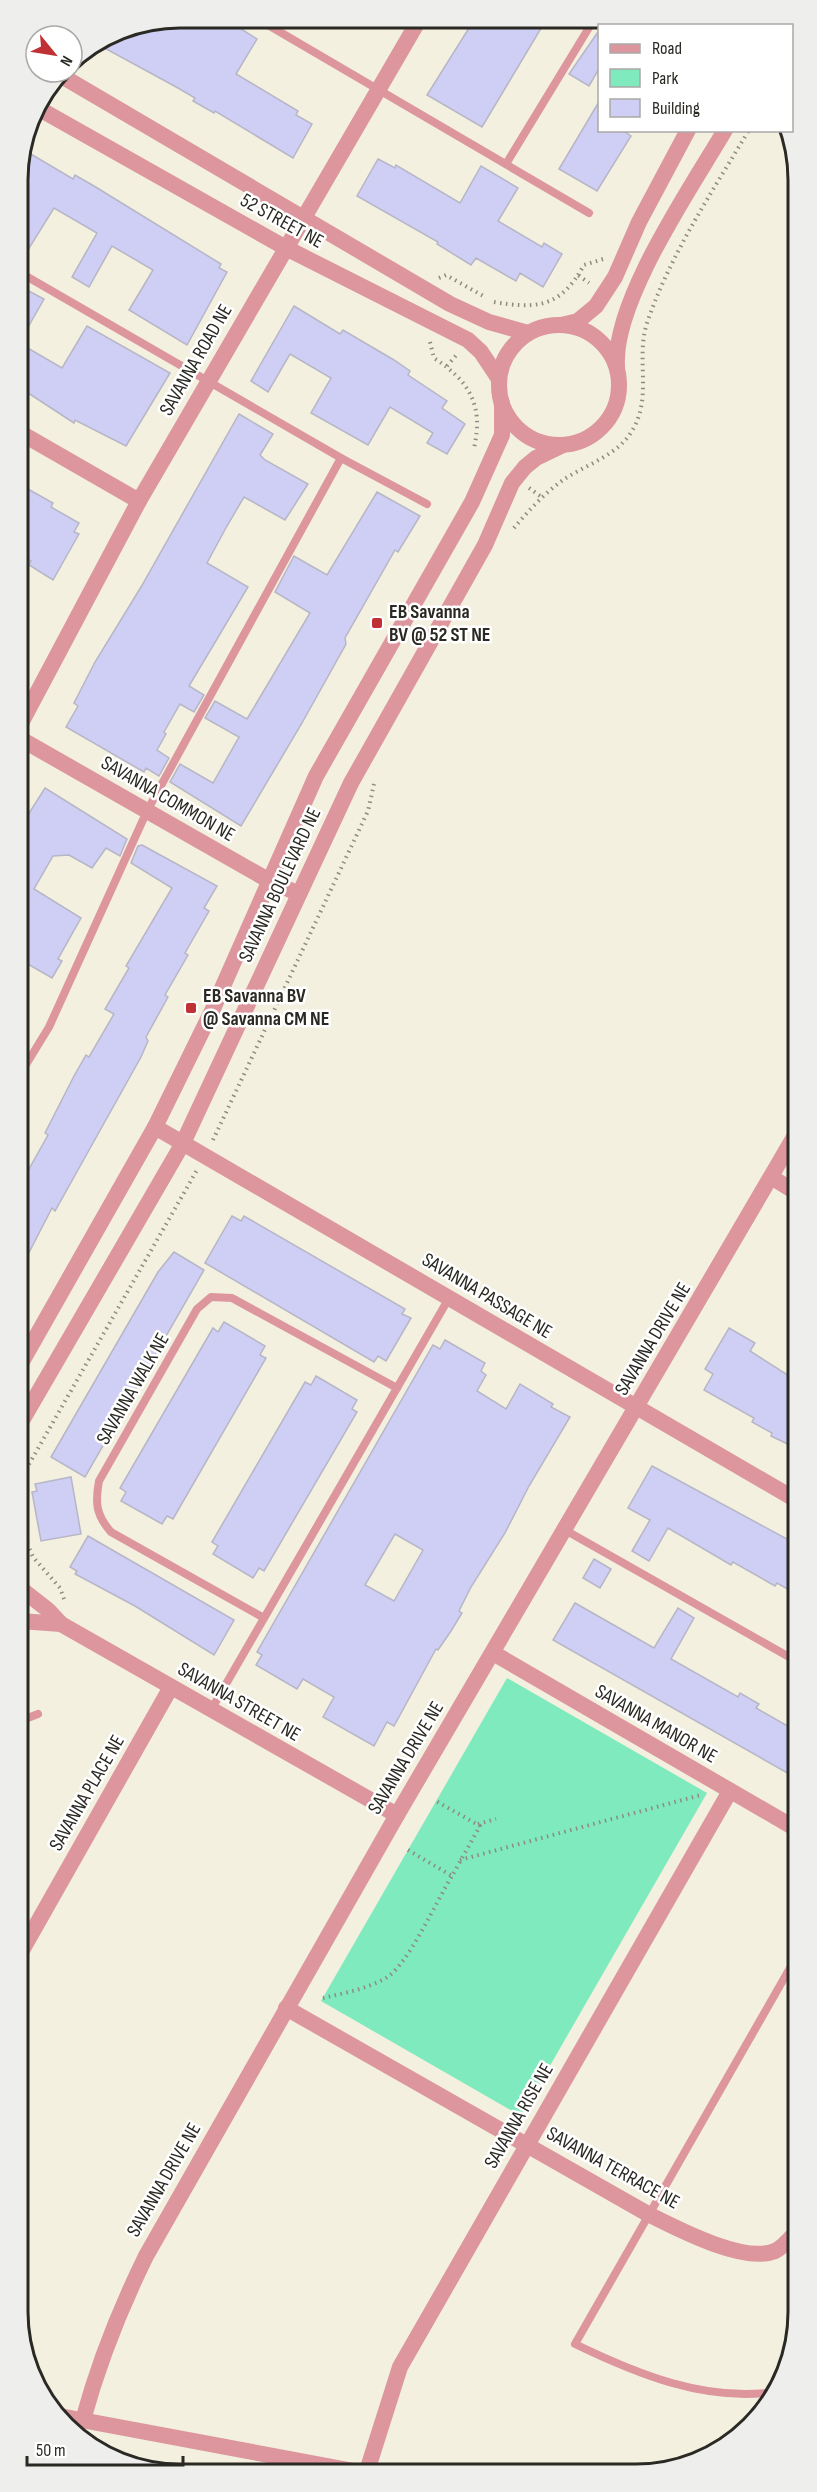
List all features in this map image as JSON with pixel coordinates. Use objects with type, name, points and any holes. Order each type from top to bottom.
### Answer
[{"type":"street","name":"SAVANNA ROAD NE","points":[[29,708],[139,501],[414,28]]},
{"type":"street","name":"52 STREET NE","points":[[75,84],[450,304],[489,322],[528,333]]},
{"type":"street","name":"52 STREET NE","points":[[45,112],[286,248],[468,340],[481,352],[499,379]]},
{"type":"street","points":[[687,132],[639,222],[615,277],[596,306],[578,321],[544,327],[528,333],[508,353],[499,379],[502,404],[508,418],[532,439],[547,444],[563,445],[583,440],[600,429],[612,413],[618,393],[616,347],[626,312],[675,216],[724,132]]},
{"type":"street","points":[[560,325],[576,327],[597,339],[612,358],[618,373]]},
{"type":"street","name":"SAVANNA BOULEVARD NE","points":[[29,1349],[155,1127],[212,1011],[268,880],[316,776],[472,502],[502,435],[502,404]]},
{"type":"street","points":[[29,438],[139,501]]},
{"type":"street","name":"SAVANNA BOULEVARD NE","points":[[29,1408],[183,1143],[297,893],[351,783],[485,545],[512,483],[536,458],[563,445]]},
{"type":"street","name":"SAVANNA COMMON NE","points":[[29,744],[268,880],[297,893]]},
{"type":"street","name":"SAVANNA PASSAGE NE","points":[[155,1127],[788,1495]]},
{"type":"street","name":"SAVANNA DRIVE NE","points":[[83,2420],[97,2367],[112,2325],[146,2256],[397,1815],[788,1148]]},
{"type":"street","points":[[771,1178],[788,1188]]},
{"type":"street","name":"SAVANNA STREET NE","points":[[29,1596],[61,1624],[397,1815]]},
{"type":"street","name":"SAVANNA STREET NE","points":[[29,1622],[61,1624]]},
{"type":"street","name":"SAVANNA MANOR NE","points":[[493,1653],[788,1824]]},
{"type":"street","name":"SAVANNA PLACE NE","points":[[29,1938],[171,1687]]},
{"type":"street","name":"SAVANNA RISE NE","points":[[369,2464],[400,2367],[730,1791]]},
{"type":"street","name":"SAVANNA TERRACE NE","points":[[286,2008],[648,2214],[721,2247],[765,2254],[777,2250],[788,2240]]},
{"type":"street","points":[[72,2418],[317,2464]]},
{"type":"lane","points":[[506,164],[589,28]]},
{"type":"lane","points":[[274,29],[590,213]]},
{"type":"lane","points":[[29,278],[341,458],[427,504]]},
{"type":"lane","points":[[29,1061],[49,1027],[147,811],[341,458]]},
{"type":"lane","name":"SAVANNA WALK NE","points":[[264,1618],[111,1532],[99,1518],[95,1502],[99,1481],[197,1309],[212,1297],[232,1298],[397,1388]]},
{"type":"lane","points":[[211,1710],[449,1297]]},
{"type":"lane","points":[[565,1530],[788,1656]]},
{"type":"lane","points":[[29,1718],[38,1714]]},
{"type":"lane","points":[[764,2393],[714,2393],[677,2385],[632,2369],[575,2344],[788,1971]]},
{"type":"path","points":[[510,534],[563,480],[615,449],[631,432],[643,397],[643,339],[650,316],[684,242],[748,132]]},
{"type":"path","points":[[446,275],[493,302],[506,304],[551,302],[569,288],[584,265]]},
{"type":"path","points":[[578,276],[592,284]]},
{"type":"path","points":[[447,366],[459,352]]},
{"type":"path","points":[[434,358],[462,379],[475,405],[477,434],[471,456]]},
{"type":"path","points":[[525,486],[543,498]]},
{"type":"path","points":[[29,1462],[205,1155],[261,1043],[368,811],[376,779]]},
{"type":"path","points":[[29,1545],[40,1568],[60,1588]]},
{"type":"path","points":[[460,1860],[707,1793]]},
{"type":"path","points":[[323,1998],[360,1989],[388,1977],[405,1957],[480,1826],[436,1801]]},
{"type":"path","points":[[477,1824],[496,1819]]},
{"type":"path","points":[[408,1850],[452,1875]]},
{"type":"green space","points":[[507,1678],[707,1793],[521,2116],[321,2001]]},
{"type":"building","points":[[469,28],[541,28],[482,127],[427,95]]},
{"type":"building","points":[[241,29],[257,39],[236,74],[298,111],[296,115],[312,124],[293,158],[215,111],[214,113],[193,101],[195,98],[105,48],[151,31]]},
{"type":"building","points":[[598,32],[598,70],[589,86],[569,74]]},
{"type":"building","points":[[598,103],[598,132],[625,132],[631,136],[597,191],[559,169]]},
{"type":"building","points":[[31,154],[73,179],[75,175],[221,264],[219,268],[227,272],[187,345],[129,310],[153,270],[112,246],[89,287],[72,277],[97,233],[54,208],[29,248]]},
{"type":"building","points":[[378,159],[395,168],[396,165],[460,203],[481,166],[518,188],[498,221],[542,247],[544,243],[562,254],[543,287],[520,273],[516,281],[476,258],[471,265],[437,244],[438,242],[357,196]]},
{"type":"building","points":[[29,291],[44,299],[29,325]]},
{"type":"building","points":[[294,306],[340,334],[343,330],[394,360],[410,371],[408,375],[447,401],[442,408],[465,424],[447,454],[427,443],[433,433],[390,407],[368,445],[311,413],[331,378],[290,354],[268,392],[251,381]]},
{"type":"building","points":[[87,326],[170,373],[126,446],[75,420],[74,423],[29,394],[29,349],[62,368]]},
{"type":"building","points":[[239,414],[273,434],[260,455],[308,484],[285,520],[244,497],[207,563],[248,587],[189,686],[204,695],[194,712],[180,704],[164,732],[166,734],[157,750],[169,758],[159,776],[146,768],[144,772],[66,727],[78,706],[74,703],[95,662],[141,587]]},
{"type":"building","points":[[29,490],[53,503],[51,507],[79,523],[74,532],[79,534],[53,580],[29,565],[31,561],[29,560]]},
{"type":"building","points":[[377,492],[420,516],[398,552],[395,550],[345,638],[346,644],[302,723],[241,826],[170,782],[180,764],[213,783],[239,737],[205,718],[215,701],[247,719],[310,613],[275,592],[294,556],[327,575]]},
{"type":"building","points":[[45,788],[127,839],[120,856],[106,848],[92,868],[69,855],[53,856],[34,889],[81,918],[58,959],[62,961],[52,978],[29,965],[29,813]]},
{"type":"building","points":[[142,845],[217,886],[204,908],[209,911],[185,953],[188,955],[165,995],[168,997],[146,1037],[148,1041],[141,1057],[55,1211],[52,1208],[29,1253],[29,1169],[48,1135],[45,1133],[74,1076],[86,1055],[89,1057],[114,1014],[105,1009],[129,968],[126,966],[172,888],[131,863],[138,846]]},
{"type":"building","points":[[232,1216],[241,1221],[244,1216],[405,1309],[402,1314],[411,1318],[386,1361],[378,1356],[374,1362],[205,1263]]},
{"type":"building","points":[[174,1252],[204,1270],[85,1477],[51,1457],[158,1272]]},
{"type":"building","points":[[224,1322],[265,1346],[260,1355],[266,1358],[173,1519],[167,1516],[162,1524],[121,1501],[126,1492],[120,1488],[213,1328],[218,1332]]},
{"type":"building","points":[[729,1328],[755,1343],[750,1351],[788,1375],[788,1444],[771,1436],[772,1433],[752,1422],[754,1418],[704,1390],[713,1374],[705,1369]]},
{"type":"building","points":[[445,1340],[485,1363],[481,1371],[486,1375],[477,1391],[506,1409],[520,1384],[553,1404],[551,1407],[570,1417],[529,1486],[505,1533],[471,1587],[459,1611],[462,1613],[438,1650],[436,1649],[394,1726],[387,1722],[374,1746],[323,1717],[334,1697],[303,1679],[297,1689],[256,1665],[262,1655],[257,1652],[433,1345],[440,1349]],"holes":[[[395,1534],[423,1550],[394,1601],[365,1585]]]},
{"type":"building","points":[[316,1376],[357,1400],[352,1409],[357,1412],[264,1571],[259,1568],[253,1578],[213,1554],[218,1546],[212,1542],[305,1382],[311,1385]]},
{"type":"building","points":[[652,1466],[788,1540],[788,1589],[777,1583],[775,1586],[733,1562],[731,1565],[668,1528],[649,1561],[632,1551],[650,1520],[628,1508]]},
{"type":"building","points":[[71,1477],[81,1534],[41,1541],[32,1492],[37,1491],[35,1484]]},
{"type":"building","points":[[88,1536],[234,1620],[214,1655],[135,1606],[75,1574],[77,1571],[70,1567]]},
{"type":"building","points":[[594,1559],[611,1569],[600,1588],[583,1578]]},
{"type":"building","points":[[575,1603],[654,1648],[678,1608],[694,1618],[671,1659],[738,1697],[740,1693],[759,1704],[756,1708],[788,1726],[788,1773],[553,1640]]},
{"type":"place","name":"EB Savanna BV @ 52 ST NE","points":[[377,623]]},
{"type":"place","name":"EB Savanna BV @ Savanna CM NE","points":[[191,1008]]}]
